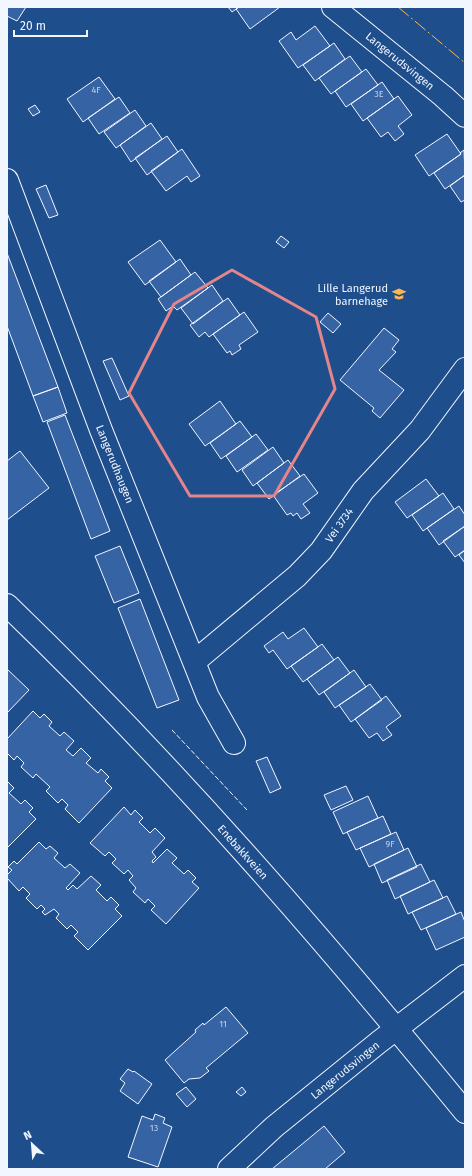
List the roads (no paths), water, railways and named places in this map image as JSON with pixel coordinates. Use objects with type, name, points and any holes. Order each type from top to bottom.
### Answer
[{"type":"street","name":"Langerudsvingen","points":[[333,7],[443,96],[465,116]]},
{"type":"street","name":"Langerudhaugen","points":[[7,180],[101,430],[208,697],[234,743]]},
{"type":"street","name":"Vei 3734","points":[[194,662],[298,576],[321,551],[363,491],[420,430],[465,369]]},
{"type":"street","name":"Enebakkveien","points":[[9,610],[77,675],[182,785],[294,910],[465,1112]]},
{"type":"street","name":"Langerudsvingen","points":[[229,1169],[274,1127],[396,1029],[465,976]]},
{"type":"place","name":"Lille Langerud barnehage","points":[[399,294]]}]
